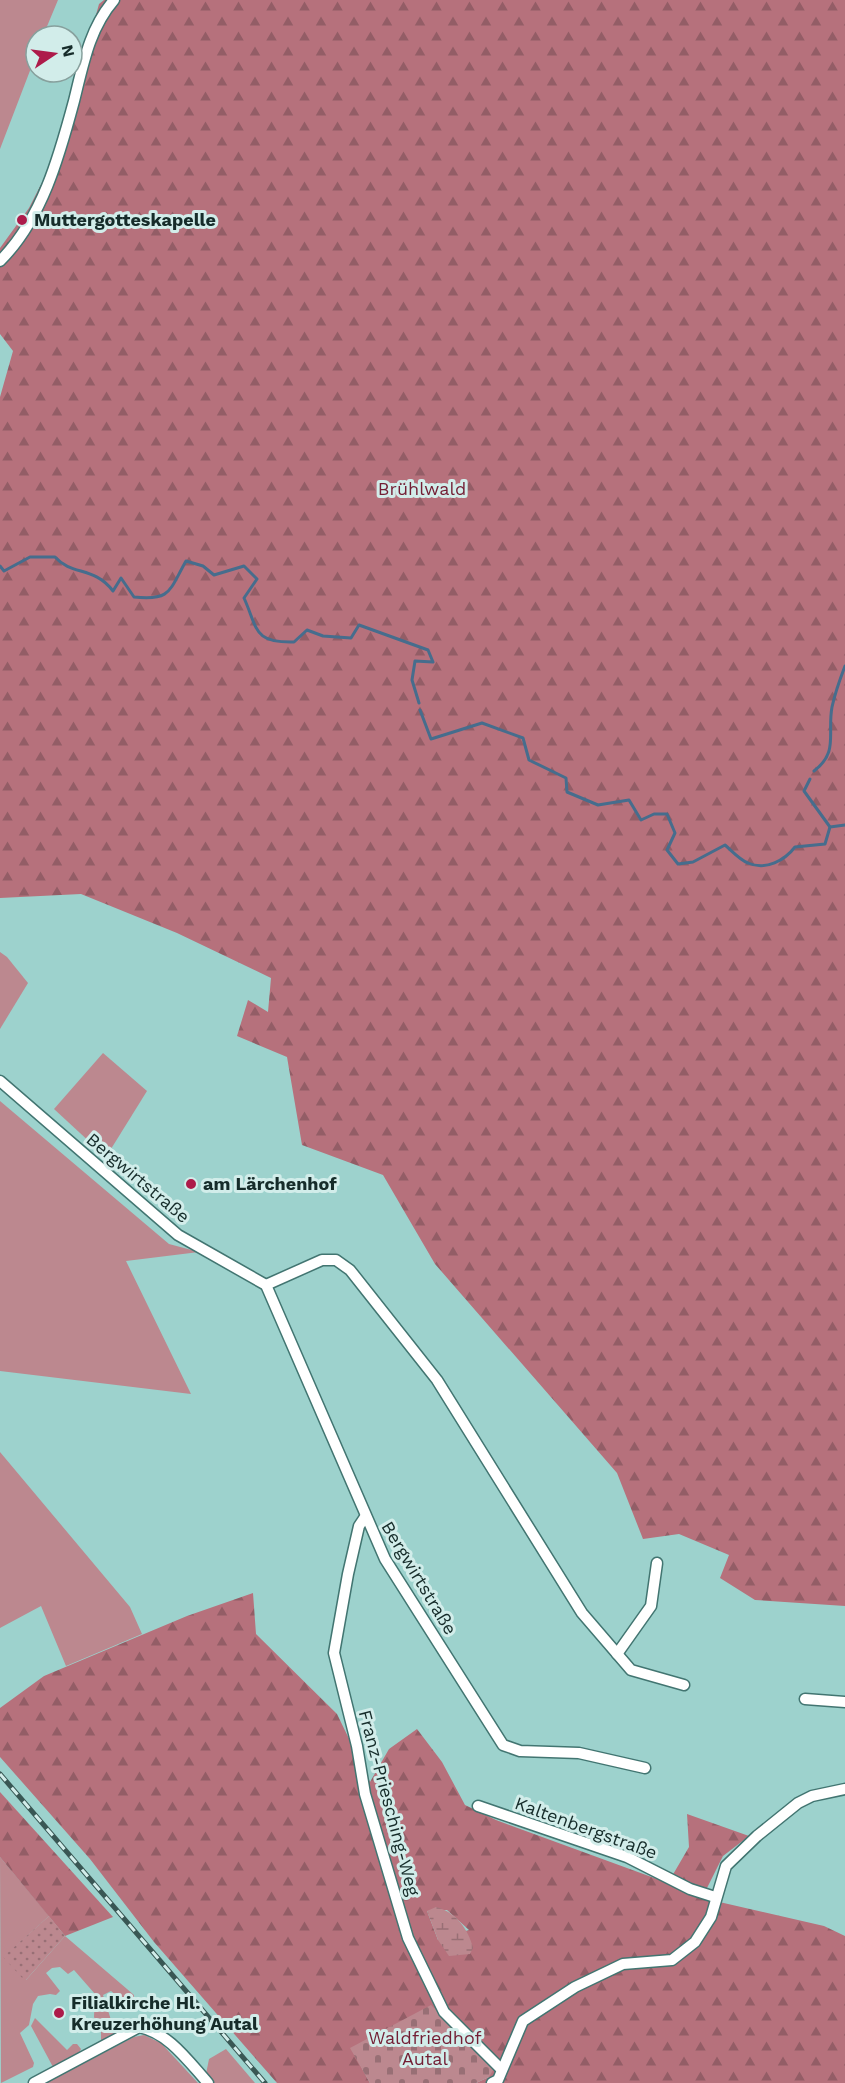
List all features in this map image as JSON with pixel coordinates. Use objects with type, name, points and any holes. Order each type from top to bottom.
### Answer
[{"type":"street","points":[[0,261],[18,243],[50,180],[88,44],[102,14],[114,0]]},
{"type":"street","name":"Bergwirtstraße","points":[[0,1082],[178,1235],[266,1285],[385,1559],[503,1744],[520,1751],[579,1753],[645,1768]]},
{"type":"street","points":[[266,1285],[322,1260],[336,1260],[351,1270],[436,1380],[582,1613],[631,1670],[684,1685]]},
{"type":"street","name":"Franz-Priesching-Weg","points":[[365,1517],[359,1526],[348,1574],[334,1653],[357,1746],[365,1794],[408,1938],[444,2012],[501,2069]]},
{"type":"street","points":[[617,1654],[651,1606],[657,1563]]},
{"type":"street","points":[[805,1699],[845,1702]]},
{"type":"street","points":[[492,2083],[498,2080],[523,2021],[575,1987],[623,1964],[672,1960],[695,1942],[711,1917],[715,1897],[726,1866],[757,1836],[812,1796],[845,1789]]},
{"type":"street","name":"Kaltenbergstraße","points":[[478,1806],[627,1857],[690,1888],[715,1897]]},
{"type":"street","points":[[34,2083],[139,2027],[153,2030],[171,2043],[208,2083]]},
{"type":"green space","points":[[0,0],[58,0],[48,24],[24,24],[25,84],[0,149]]},
{"type":"green space","name":"Brühlwald","points":[[104,0],[845,0],[845,1606],[755,1600],[720,1578],[729,1555],[679,1534],[643,1539],[617,1473],[435,1264],[383,1175],[302,1145],[287,1057],[237,1036],[248,1000],[268,1012],[271,978],[177,933],[81,894],[0,898],[0,397],[13,351],[0,334],[0,248],[29,208],[59,149],[77,84],[84,84],[84,58],[99,4]]},
{"type":"green space","points":[[0,952],[7,957],[28,983],[0,1029]]},
{"type":"green space","points":[[103,1053],[147,1091],[106,1157],[54,1109]]},
{"type":"green space","points":[[0,1101],[169,1244],[199,1252],[126,1261],[191,1394],[0,1371]]},
{"type":"green space","points":[[0,1452],[130,1607],[142,1634],[66,1666],[41,1606],[0,1628]]},
{"type":"green space","points":[[253,1593],[256,1634],[337,1714],[370,1782],[389,1749],[417,1729],[442,1762],[465,1805],[496,1820],[668,1883],[689,1847],[687,1814],[749,1836],[723,1856],[702,1898],[824,1926],[845,1936],[845,2083],[476,2083],[489,2077],[351,2048],[370,2083],[277,2083],[154,1942],[90,1859],[0,1757],[0,1708],[44,1676],[187,1616]],"holes":[[[447,1910],[469,1930],[438,1940],[427,1911]]]},
{"type":"green space","points":[[0,1792],[113,1917],[65,1936],[0,1857]]},
{"type":"green space","points":[[0,1857],[49,1916],[4,1957],[26,1980],[65,1936],[134,1995],[134,2010],[111,1991],[103,1995],[111,2020],[118,2022],[129,2019],[133,2024],[101,2042],[101,2032],[94,2017],[95,1994],[74,1970],[68,1974],[60,1967],[52,1968],[46,1973],[60,1991],[56,1995],[38,1996],[33,2004],[29,2025],[20,2033],[34,2063],[33,2067],[1,2083]]},
{"type":"green space","points":[[436,1907],[450,1913],[460,1922],[473,1948],[470,1954],[449,1956],[438,1940],[427,1911]]},
{"type":"green space","points":[[49,1916],[65,1936],[25,1981],[3,1957]]},
{"type":"green space","name":"Waldfriedhof Autal","points":[[431,2005],[495,2067],[489,2077],[476,2083],[370,2083],[350,2048]]},
{"type":"green space","points":[[35,2018],[67,2050],[73,2044],[77,2044],[81,2049],[79,2053],[53,2067],[31,2026]]},
{"type":"green space","points":[[144,2035],[161,2043],[198,2083],[46,2083],[134,2037]]},
{"type":"green space","points":[[226,2049],[255,2083],[214,2083],[206,2074],[209,2059]]},
{"type":"waterway","points":[[0,566],[4,571],[30,557],[55,557],[69,567],[98,578],[113,591],[121,578],[134,597],[146,598],[168,592],[186,561],[203,566],[214,575],[244,566],[257,579],[244,598],[255,626],[264,637],[281,642],[294,642],[307,630],[323,636],[351,638],[359,625],[428,650],[433,662],[415,661],[412,680],[419,703]]},
{"type":"waterway","points":[[814,771],[827,757],[832,707],[845,666]]},
{"type":"waterway","points":[[420,710],[431,739],[482,723],[523,738],[529,760],[566,778],[567,792],[598,805],[629,800],[641,820],[654,814],[667,814],[675,833],[667,850],[678,864],[693,862],[725,845],[748,863],[768,865],[780,860],[795,847],[825,844],[830,827],[845,825]]},
{"type":"waterway","points":[[810,779],[804,791],[830,827]]},
{"type":"railway","points":[[0,1774],[265,2083]]},
{"type":"place","name":"Muttergotteskapelle","points":[[22,220]]},
{"type":"place","name":"am Lärchenhof","points":[[191,1184]]},
{"type":"place","name":"Filialkirche Hl. Kreuzerhöhung Autal","points":[[59,2013]]}]
